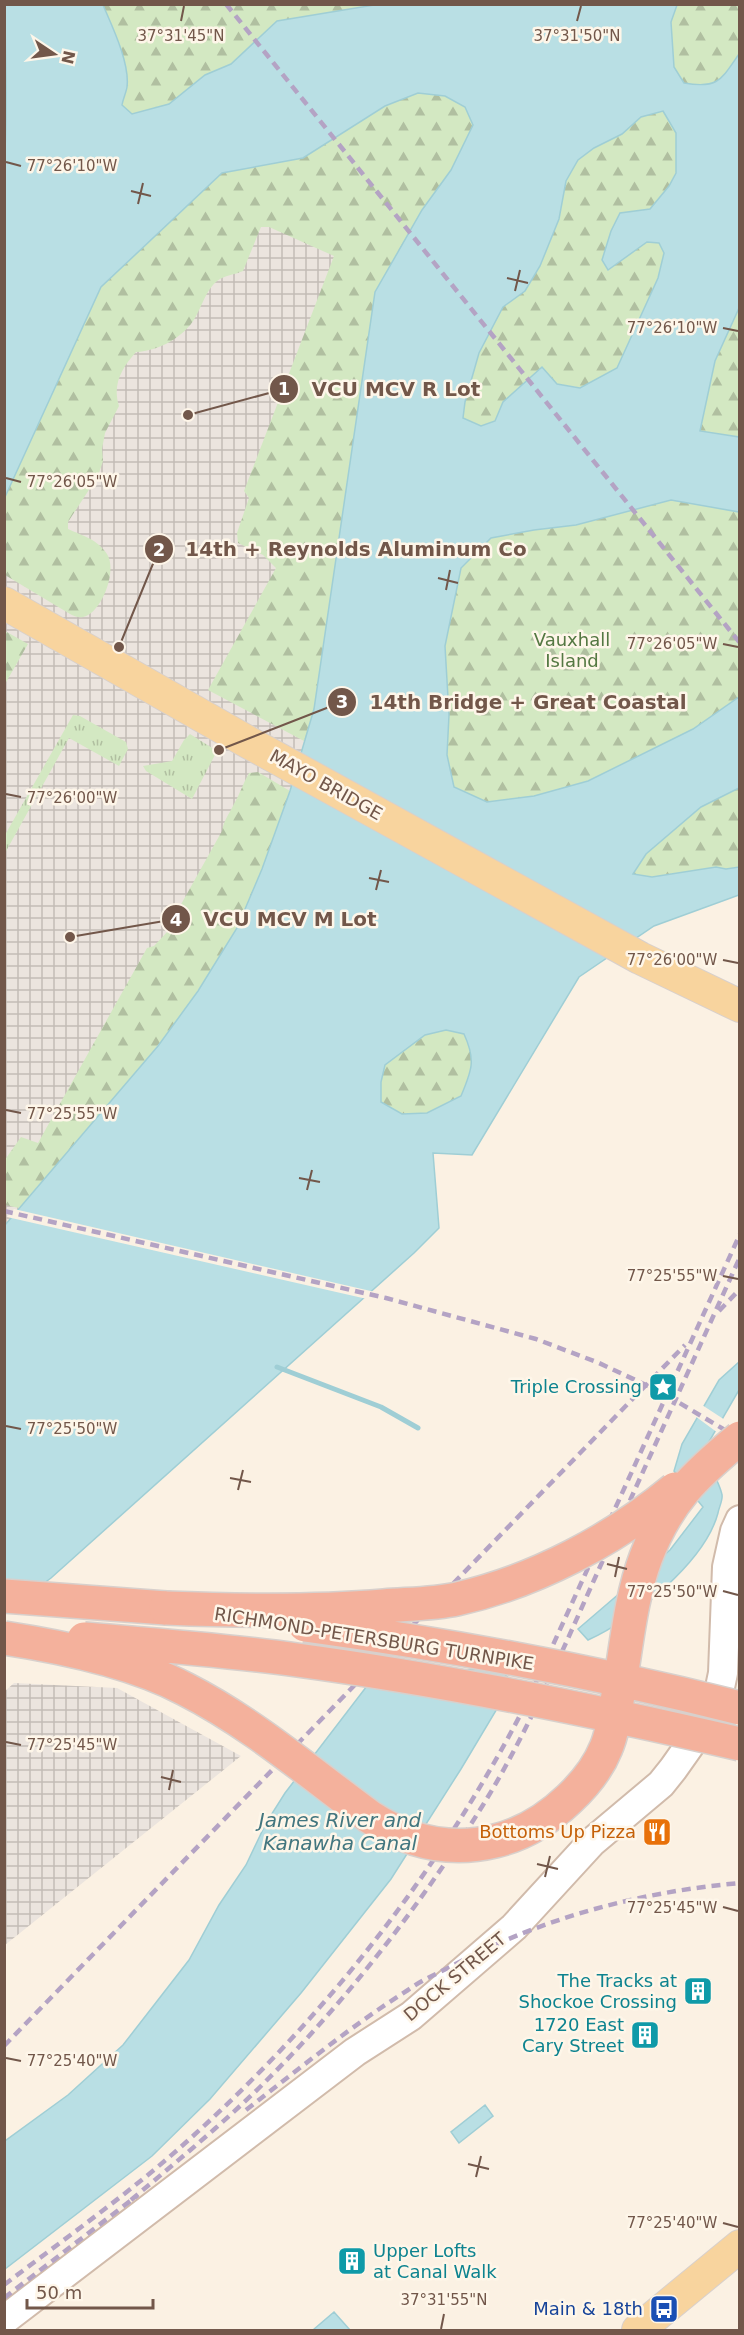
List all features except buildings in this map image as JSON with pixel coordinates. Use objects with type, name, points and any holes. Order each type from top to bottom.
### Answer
[{"type":"highway","points":[[166,1608],[344,1609],[455,1599],[505,1586],[560,1563],[627,1525],[740,1436]]},
{"type":"highway","points":[[4,1635],[97,1657],[154,1675],[184,1688],[256,1733],[389,1830],[413,1839],[462,1846],[512,1837],[532,1828],[559,1809],[582,1787],[598,1764],[611,1736],[637,1592],[659,1527],[677,1498],[699,1472],[740,1436]]},
{"type":"highway","name":"RICHMOND-PETERSBURG TURNPIKE","points":[[4,1596],[166,1608],[337,1630],[478,1653],[740,1708]]},
{"type":"highway","name":"RICHMOND-PETERSBURG TURNPIKE","points":[[4,1635],[214,1650],[364,1669],[534,1699],[740,1744]]},
{"type":"main road","name":"MAYO BRIDGE","points":[[4,603],[645,961],[740,1006]]},
{"type":"main road","name":"DOCK STREET","points":[[4,2320],[355,2052],[411,2016],[514,1927],[592,1842],[661,1784],[709,1718],[718,1697],[723,1673],[727,1567],[735,1531],[740,1520]]},
{"type":"main road","points":[[638,2331],[737,2253]]},
{"type":"shaded area","points":[[385,106],[314,709],[290,791],[278,823],[92,1124],[5,1225],[5,497],[101,287]]},
{"type":"shaded area","points":[[14,1683],[117,1688],[241,1756],[5,1945],[4,1692]]},
{"type":"green space","points":[[103,5],[374,5],[277,21],[231,64],[205,75],[169,104],[132,114],[122,105],[127,87],[126,67],[120,45]]},
{"type":"green space","points":[[677,5],[739,5],[739,54],[721,80],[702,86],[684,83],[674,67],[671,22]]},
{"type":"green space","points":[[418,93],[445,96],[465,107],[473,125],[451,170],[422,210],[314,709],[304,741],[208,690],[276,568],[263,555],[238,543],[237,533],[249,498],[244,491],[334,256],[269,227],[261,227],[243,271],[223,277],[213,285],[190,325],[178,337],[162,346],[136,352],[126,364],[118,383],[119,406],[105,433],[102,449],[103,461],[98,476],[68,522],[68,529],[99,545],[110,561],[106,591],[90,614],[81,617],[73,615],[5,575],[5,497],[101,287],[222,173],[303,158],[385,106]]},
{"type":"green space","points":[[663,111],[676,133],[676,172],[669,186],[650,209],[620,213],[602,260],[608,270],[647,242],[659,243],[664,253],[658,278],[617,368],[583,388],[557,384],[503,402],[495,421],[481,426],[463,418],[465,402],[479,353],[503,306],[525,291],[540,266],[559,219],[566,181],[578,160],[594,148],[622,134],[641,117]]},
{"type":"green space","points":[[739,308],[739,437],[700,432],[715,361]]},
{"type":"green space","name":"Vauxhall Island","points":[[671,500],[739,512],[739,697],[693,729],[588,781],[534,796],[487,802],[454,787],[447,755],[449,715],[445,646],[461,568],[491,538],[576,525]]},
{"type":"green space","points":[[5,631],[28,644],[5,684]]},
{"type":"green space","points":[[73,715],[80,716],[126,742],[128,749],[119,766],[69,738],[5,853],[5,835]]},
{"type":"green space","points":[[190,734],[217,751],[192,799],[146,771],[143,766],[172,761]]},
{"type":"green space","points":[[258,772],[290,791],[259,877],[231,938],[168,1033],[120,1093],[19,1208],[5,1205],[4,1161],[21,1137],[38,1143],[147,948],[154,946],[168,931],[222,831],[225,820],[249,773]]},
{"type":"green space","points":[[739,788],[739,867],[726,869],[716,867],[652,877],[633,874],[646,854],[701,807]]},
{"type":"green space","points":[[446,1030],[464,1034],[470,1051],[470,1072],[461,1096],[427,1113],[402,1114],[381,1102],[381,1082],[385,1065],[425,1035]]},
{"type":"water","points":[[5,5],[103,5],[120,45],[126,67],[127,87],[122,105],[132,114],[169,104],[205,75],[231,64],[277,21],[374,5],[677,5],[671,22],[674,67],[684,83],[704,85],[718,80],[739,54],[739,308],[715,361],[700,431],[739,437],[739,512],[671,500],[576,525],[491,538],[461,568],[445,646],[449,715],[447,755],[454,787],[487,802],[534,796],[588,781],[693,729],[739,697],[739,788],[701,807],[646,854],[633,874],[652,877],[716,867],[726,869],[739,867],[739,895],[654,926],[579,977],[472,1155],[433,1153],[439,1228],[414,1253],[51,1578],[5,1612],[5,1225],[158,1046],[198,991],[237,928],[262,869],[290,791],[314,709],[375,292],[422,210],[451,170],[473,125],[465,107],[445,96],[418,93],[385,106],[303,158],[222,173],[101,287],[5,497]],"holes":[[[663,111],[676,133],[676,173],[669,186],[650,209],[620,213],[611,231],[602,260],[608,270],[647,242],[659,243],[664,253],[658,278],[617,368],[580,388],[557,384],[542,367],[503,402],[495,421],[481,426],[463,418],[465,402],[479,353],[503,307],[525,291],[540,266],[559,219],[566,181],[578,160],[594,148],[622,134],[641,117]],[[446,1030],[464,1034],[470,1051],[470,1072],[461,1096],[427,1113],[402,1114],[381,1102],[381,1082],[385,1065],[425,1035]]]},
{"type":"water","points":[[739,1362],[739,1390],[703,1452],[722,1495],[711,1532],[699,1551],[665,1587],[625,1619],[588,1640],[578,1629],[670,1550],[703,1507],[674,1471],[682,1444],[719,1380]]},
{"type":"water","name":"James River and Kanawha Canal","points":[[496,1666],[513,1682],[391,1879],[301,1993],[210,2099],[152,2156],[5,2269],[5,2141],[68,2095],[123,2045],[189,1960],[219,1905],[246,1865],[266,1823],[285,1793],[370,1682]]},
{"type":"water","points":[[485,2105],[493,2116],[459,2143],[451,2132]]},
{"type":"water","points":[[334,2312],[350,2330],[313,2330]]},
{"type":"pier","points":[[14,1209],[375,1292],[367,1299],[7,1217]]},
{"type":"pier","points":[[702,1405],[725,1420],[718,1433],[695,1416]]},
{"type":"waterway","points":[[277,1367],[381,1407],[418,1428]]},
{"type":"railway","points":[[226,4],[740,643]]},
{"type":"railway","points":[[4,1211],[386,1298],[536,1339],[599,1363],[661,1392],[740,1439]]},
{"type":"railway","points":[[4,2285],[148,2175],[243,2088],[337,1987],[421,1879],[459,1822],[527,1702],[740,1234]]},
{"type":"railway","points":[[131,2200],[229,2116],[322,2022],[380,1952],[459,1843],[500,1777],[545,1689],[740,1257]]},
{"type":"railway","points":[[719,1311],[740,1289]]},
{"type":"railway","points":[[4,2046],[685,1345]]},
{"type":"railway","points":[[246,2110],[366,2018],[422,1981],[482,1951],[518,1935],[590,1910],[664,1893],[740,1883]]},
{"type":"railway","points":[[4,2298],[138,2195]]},
{"type":"place","name":"VCU MCV R Lot","points":[[188,415]]},
{"type":"place","name":"14th + Reynolds Aluminum Co","points":[[119,647]]},
{"type":"place","name":"14th Bridge + Great Coastal","points":[[219,750]]},
{"type":"place","name":"VCU MCV M Lot","points":[[70,937]]},
{"type":"place","name":"Triple Crossing","points":[[663,1387]]},
{"type":"place","name":"Bottoms Up Pizza","points":[[657,1832]]},
{"type":"place","name":"The Tracks at Shockoe Crossing","points":[[698,1991]]},
{"type":"place","name":"1720 East Cary Street","points":[[645,2035]]},
{"type":"place","name":"Upper Lofts at Canal Walk","points":[[352,2261]]},
{"type":"place","name":"Main & 18th","points":[[664,2309]]}]
